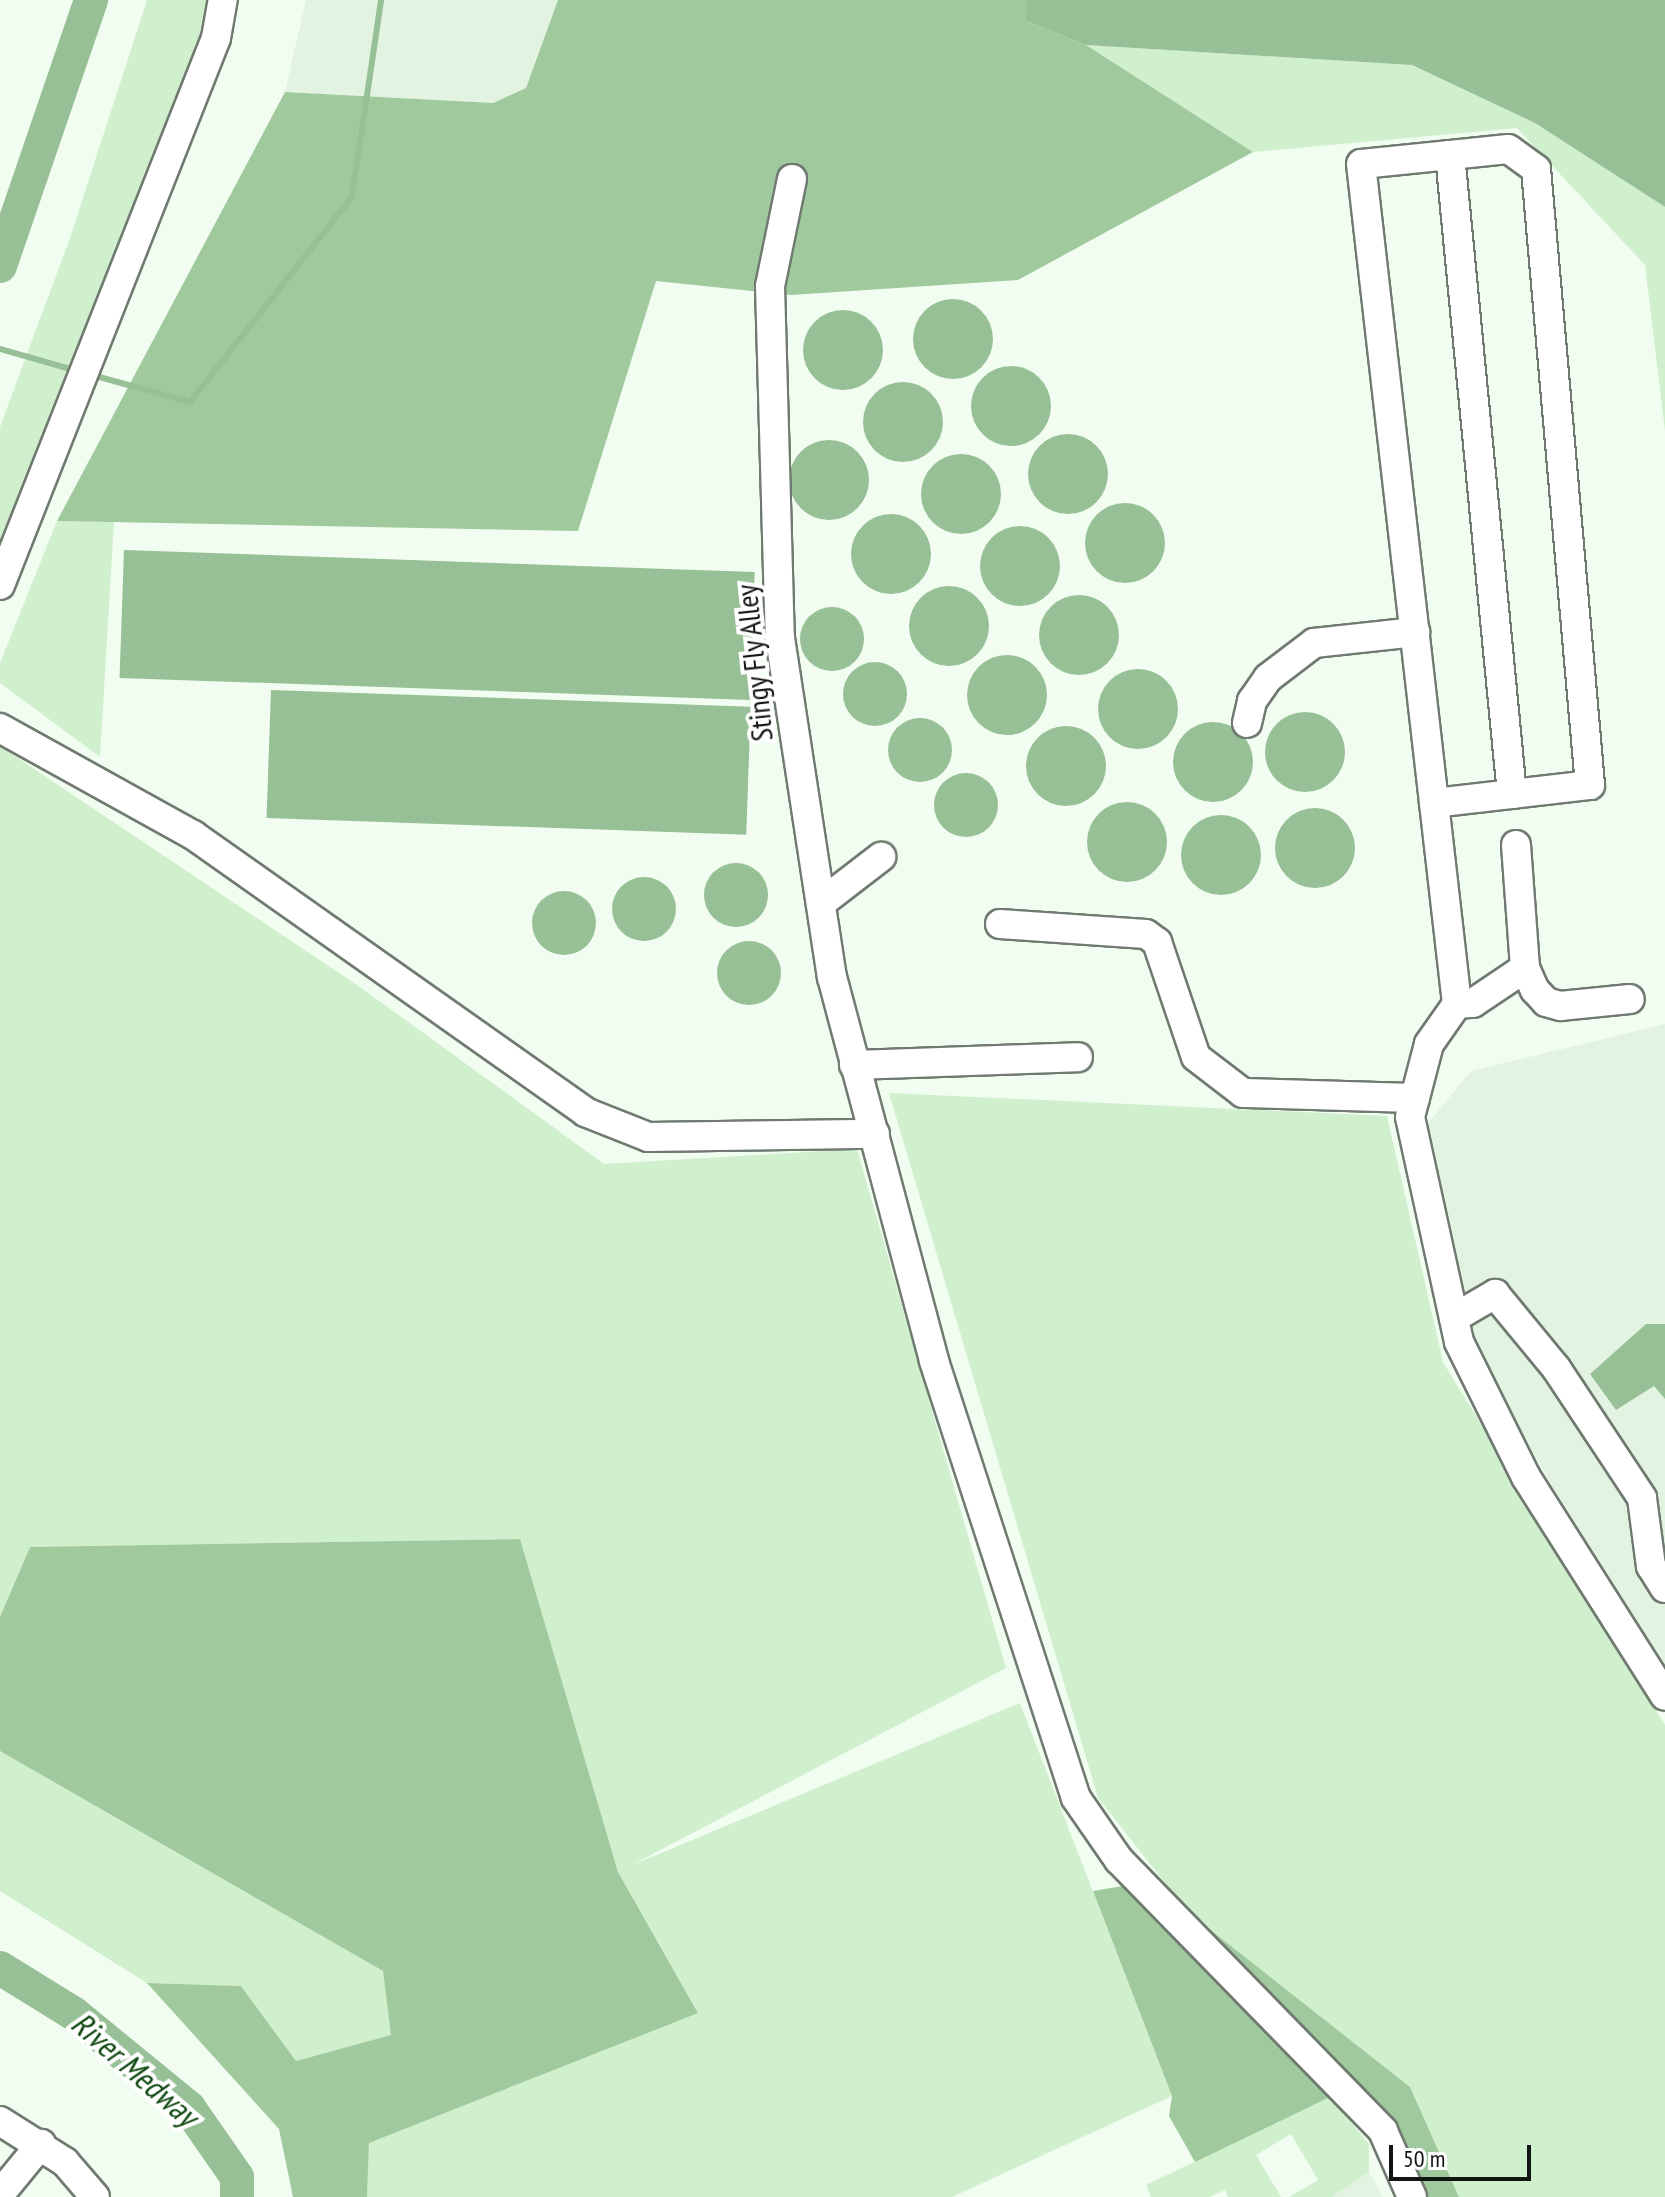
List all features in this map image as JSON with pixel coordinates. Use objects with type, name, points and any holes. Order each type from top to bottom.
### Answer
[{"type":"lane","points":[[0,585],[216,38],[223,0]]},
{"type":"lane","points":[[1434,803],[1590,785],[1536,169],[1508,149],[1361,164],[1415,632],[1434,803],[1457,1004],[1429,1044],[1410,1117],[1459,1342],[1526,1477],[1665,1696]]},
{"type":"lane","points":[[1450,155],[1512,794]]},
{"type":"lane","name":"Stingy Fly Alley","points":[[792,179],[770,286],[780,638],[821,903],[854,1065],[934,1361],[1076,1798],[1119,1860],[1383,2131],[1412,2197]]},
{"type":"lane","points":[[1247,723],[1252,701],[1268,678],[1314,643],[1415,632]]},
{"type":"lane","points":[[0,728],[193,835],[585,1112],[648,1137],[875,1134]]},
{"type":"lane","points":[[1516,845],[1525,968],[1546,1002],[1560,1006],[1630,999]]},
{"type":"lane","points":[[821,903],[881,857]]},
{"type":"lane","points":[[1000,924],[1146,934],[1157,942],[1196,1057],[1243,1093],[1415,1098]]},
{"type":"lane","points":[[1457,1004],[1473,1003],[1525,968]]},
{"type":"lane","points":[[854,1065],[1078,1057]]},
{"type":"lane","points":[[1454,1318],[1495,1294],[1556,1368],[1642,1498],[1651,1566],[1665,1588]]},
{"type":"lane","points":[[0,2121],[41,2144],[95,2197]]},
{"type":"lane","points":[[0,2194],[41,2144]]},
{"type":"shaded area","points":[[147,0],[211,0],[205,31],[0,563],[0,427],[70,238]]},
{"type":"shaded area","points":[[306,0],[558,0],[526,88],[493,103],[285,92]]},
{"type":"shaded area","points":[[558,0],[1026,0],[1026,21],[1086,45],[1253,152],[1018,280],[791,295],[656,281],[578,531],[57,521],[285,92],[493,103],[526,88]]},
{"type":"shaded area","points":[[1026,0],[1665,0],[1665,207],[1535,123],[1412,65],[1086,45],[1026,21]]},
{"type":"shaded area","points":[[1086,45],[1412,65],[1535,123],[1665,207],[1665,431],[1645,265],[1517,128],[1253,152]]},
{"type":"shaded area","points":[[945,299],[961,299],[982,310],[993,331],[993,347],[982,368],[961,379],[945,379],[931,373],[919,361],[913,347],[913,331],[919,317],[931,305]]},
{"type":"shaded area","points":[[835,310],[851,310],[872,321],[883,342],[883,358],[872,379],[851,390],[835,390],[821,384],[809,372],[803,358],[803,342],[809,328],[821,316]]},
{"type":"shaded area","points":[[1003,366],[1019,366],[1040,377],[1051,398],[1051,414],[1040,435],[1019,446],[1003,446],[989,440],[977,428],[971,414],[971,398],[977,384],[989,372]]},
{"type":"shaded area","points":[[895,382],[911,382],[932,393],[943,414],[943,430],[932,451],[911,462],[895,462],[881,456],[869,444],[863,430],[863,414],[869,400],[881,388]]},
{"type":"shaded area","points":[[1060,434],[1076,434],[1097,445],[1108,466],[1108,482],[1097,503],[1076,514],[1060,514],[1046,508],[1034,496],[1028,482],[1028,466],[1034,452],[1046,440]]},
{"type":"shaded area","points":[[821,440],[837,440],[858,451],[869,472],[869,488],[858,509],[837,520],[821,520],[807,514],[795,502],[789,488],[789,472],[795,458],[807,446]]},
{"type":"shaded area","points":[[953,454],[969,454],[990,465],[1001,486],[1001,502],[990,523],[969,534],[953,534],[939,528],[927,516],[921,502],[921,486],[927,472],[939,460]]},
{"type":"shaded area","points":[[1117,503],[1133,503],[1154,514],[1165,535],[1165,551],[1154,572],[1133,583],[1117,583],[1103,577],[1091,565],[1085,551],[1085,535],[1091,521],[1103,509]]},
{"type":"shaded area","points":[[883,514],[899,514],[920,525],[931,546],[931,562],[920,583],[899,594],[883,594],[869,588],[857,576],[851,562],[851,546],[857,532],[869,520]]},
{"type":"shaded area","points":[[57,521],[114,522],[100,757],[0,683],[0,663]]},
{"type":"shaded area","points":[[1012,526],[1028,526],[1049,537],[1060,558],[1060,574],[1049,595],[1028,606],[1012,606],[998,600],[986,588],[980,574],[980,558],[986,544],[998,532]]},
{"type":"shaded area","points":[[124,550],[755,572],[750,700],[120,678]]},
{"type":"shaded area","points":[[941,586],[957,586],[978,597],[989,618],[989,634],[978,655],[957,666],[941,666],[927,660],[915,648],[909,634],[909,618],[915,604],[927,592]]},
{"type":"shaded area","points":[[1071,595],[1087,595],[1108,606],[1119,627],[1119,643],[1108,664],[1087,675],[1071,675],[1057,669],[1045,657],[1039,643],[1039,627],[1045,613],[1057,601]]},
{"type":"shaded area","points":[[826,607],[838,607],[855,616],[862,627],[862,651],[855,662],[838,671],[826,671],[814,666],[805,657],[800,645],[800,633],[805,621],[814,612]]},
{"type":"shaded area","points":[[999,655],[1015,655],[1036,666],[1047,687],[1047,703],[1036,724],[1015,735],[999,735],[985,729],[973,717],[967,703],[967,687],[973,673],[985,661]]},
{"type":"shaded area","points":[[869,662],[881,662],[898,671],[905,682],[905,706],[898,717],[881,726],[869,726],[857,721],[848,712],[843,700],[843,688],[848,676],[857,667]]},
{"type":"shaded area","points":[[1130,669],[1146,669],[1160,675],[1172,687],[1178,709],[1172,731],[1160,743],[1146,749],[1130,749],[1116,743],[1104,731],[1098,717],[1098,701],[1104,687],[1116,675]]},
{"type":"shaded area","points":[[271,690],[751,707],[746,835],[267,818]]},
{"type":"shaded area","points":[[1297,712],[1313,712],[1334,723],[1345,744],[1345,760],[1334,781],[1313,792],[1297,792],[1283,786],[1271,774],[1265,760],[1265,744],[1271,730],[1283,718]]},
{"type":"shaded area","points":[[914,718],[926,718],[943,727],[950,738],[950,762],[943,773],[926,782],[914,782],[902,777],[893,768],[888,756],[888,744],[893,732],[902,723]]},
{"type":"shaded area","points":[[1205,722],[1221,722],[1242,733],[1253,754],[1253,770],[1242,791],[1221,802],[1205,802],[1191,796],[1179,784],[1173,770],[1173,754],[1179,740],[1191,728]]},
{"type":"shaded area","points":[[1058,726],[1074,726],[1095,737],[1106,758],[1106,774],[1095,795],[1074,806],[1058,806],[1044,800],[1032,788],[1026,774],[1026,758],[1032,744],[1044,732]]},
{"type":"shaded area","points":[[0,746],[360,987],[604,1164],[857,1149],[1006,1668],[630,1866],[1020,1703],[1172,2096],[952,2197],[367,2197],[369,2143],[698,2012],[618,1872],[520,1539],[30,1547],[0,1617]]},
{"type":"shaded area","points":[[960,773],[972,773],[989,782],[996,793],[996,817],[989,828],[972,837],[960,837],[948,832],[939,823],[934,811],[934,799],[939,787],[948,778]]},
{"type":"shaded area","points":[[1119,802],[1135,802],[1156,813],[1167,834],[1167,850],[1156,871],[1135,882],[1119,882],[1105,876],[1093,864],[1087,850],[1087,834],[1093,820],[1105,808]]},
{"type":"shaded area","points":[[1307,808],[1323,808],[1344,819],[1355,840],[1355,856],[1344,877],[1323,888],[1307,888],[1293,882],[1281,870],[1275,856],[1275,840],[1281,826],[1293,814]]},
{"type":"shaded area","points":[[1213,815],[1229,815],[1250,826],[1261,847],[1261,863],[1250,884],[1229,895],[1213,895],[1199,889],[1187,877],[1181,863],[1181,847],[1187,833],[1199,821]]},
{"type":"shaded area","points":[[730,863],[742,863],[759,872],[766,883],[766,907],[759,918],[742,927],[730,927],[718,922],[709,913],[704,901],[704,889],[709,877],[718,868]]},
{"type":"shaded area","points":[[638,877],[650,877],[667,886],[674,897],[674,921],[667,932],[650,941],[638,941],[626,936],[617,927],[612,915],[612,903],[617,891],[626,882]]},
{"type":"shaded area","points":[[558,891],[570,891],[587,900],[594,911],[594,935],[587,946],[570,955],[558,955],[546,950],[537,941],[532,929],[532,917],[537,905],[546,896]]},
{"type":"shaded area","points":[[743,941],[755,941],[772,950],[779,961],[779,985],[772,996],[755,1005],[743,1005],[731,1000],[722,991],[717,979],[717,967],[722,955],[731,946]]},
{"type":"shaded area","points":[[1665,1024],[1665,1324],[1646,1324],[1654,1386],[1665,1399],[1665,1665],[1553,1487],[1472,1344],[1425,1127],[1471,1071]]},
{"type":"shaded area","points":[[889,1093],[1387,1116],[1443,1362],[1665,1725],[1665,2197],[1459,2197],[1410,2087],[1189,1913],[1098,1798]]},
{"type":"shaded area","points":[[1646,1324],[1665,1324],[1665,1399],[1654,1386],[1616,1410],[1590,1374]]},
{"type":"shaded area","points":[[520,1539],[618,1872],[698,2013],[369,2143],[367,2197],[293,2197],[279,2129],[147,1983],[241,1986],[296,2061],[391,2035],[383,1971],[0,1751],[0,1617],[30,1547]]},
{"type":"shaded area","points":[[0,1751],[383,1971],[392,2035],[296,2061],[241,1986],[147,1983],[0,1891]]},
{"type":"shaded area","points":[[1123,1886],[1330,2097],[1195,2162],[1169,2116],[1172,2096],[1093,1891]]},
{"type":"shaded area","points":[[1189,1913],[1410,2087],[1459,2197],[1422,2197]]},
{"type":"shaded area","points":[[1330,2097],[1369,2144],[1369,2172],[1332,2197],[1289,2197],[1318,2180],[1291,2134],[1256,2155],[1281,2197],[1228,2197],[1225,2190],[1210,2197],[1151,2197],[1146,2185]]},
{"type":"shaded area","points":[[1369,2172],[1383,2197],[1332,2197]]},
{"type":"waterway","name":"River Medway","points":[[0,266],[91,0]]},
{"type":"waterway","points":[[92,375],[190,402],[352,197],[381,0]]},
{"type":"waterway","points":[[0,349],[77,371]]},
{"type":"waterway","name":"River Medway","points":[[0,1968],[73,2013],[189,2108],[237,2177],[237,2197]]}]
